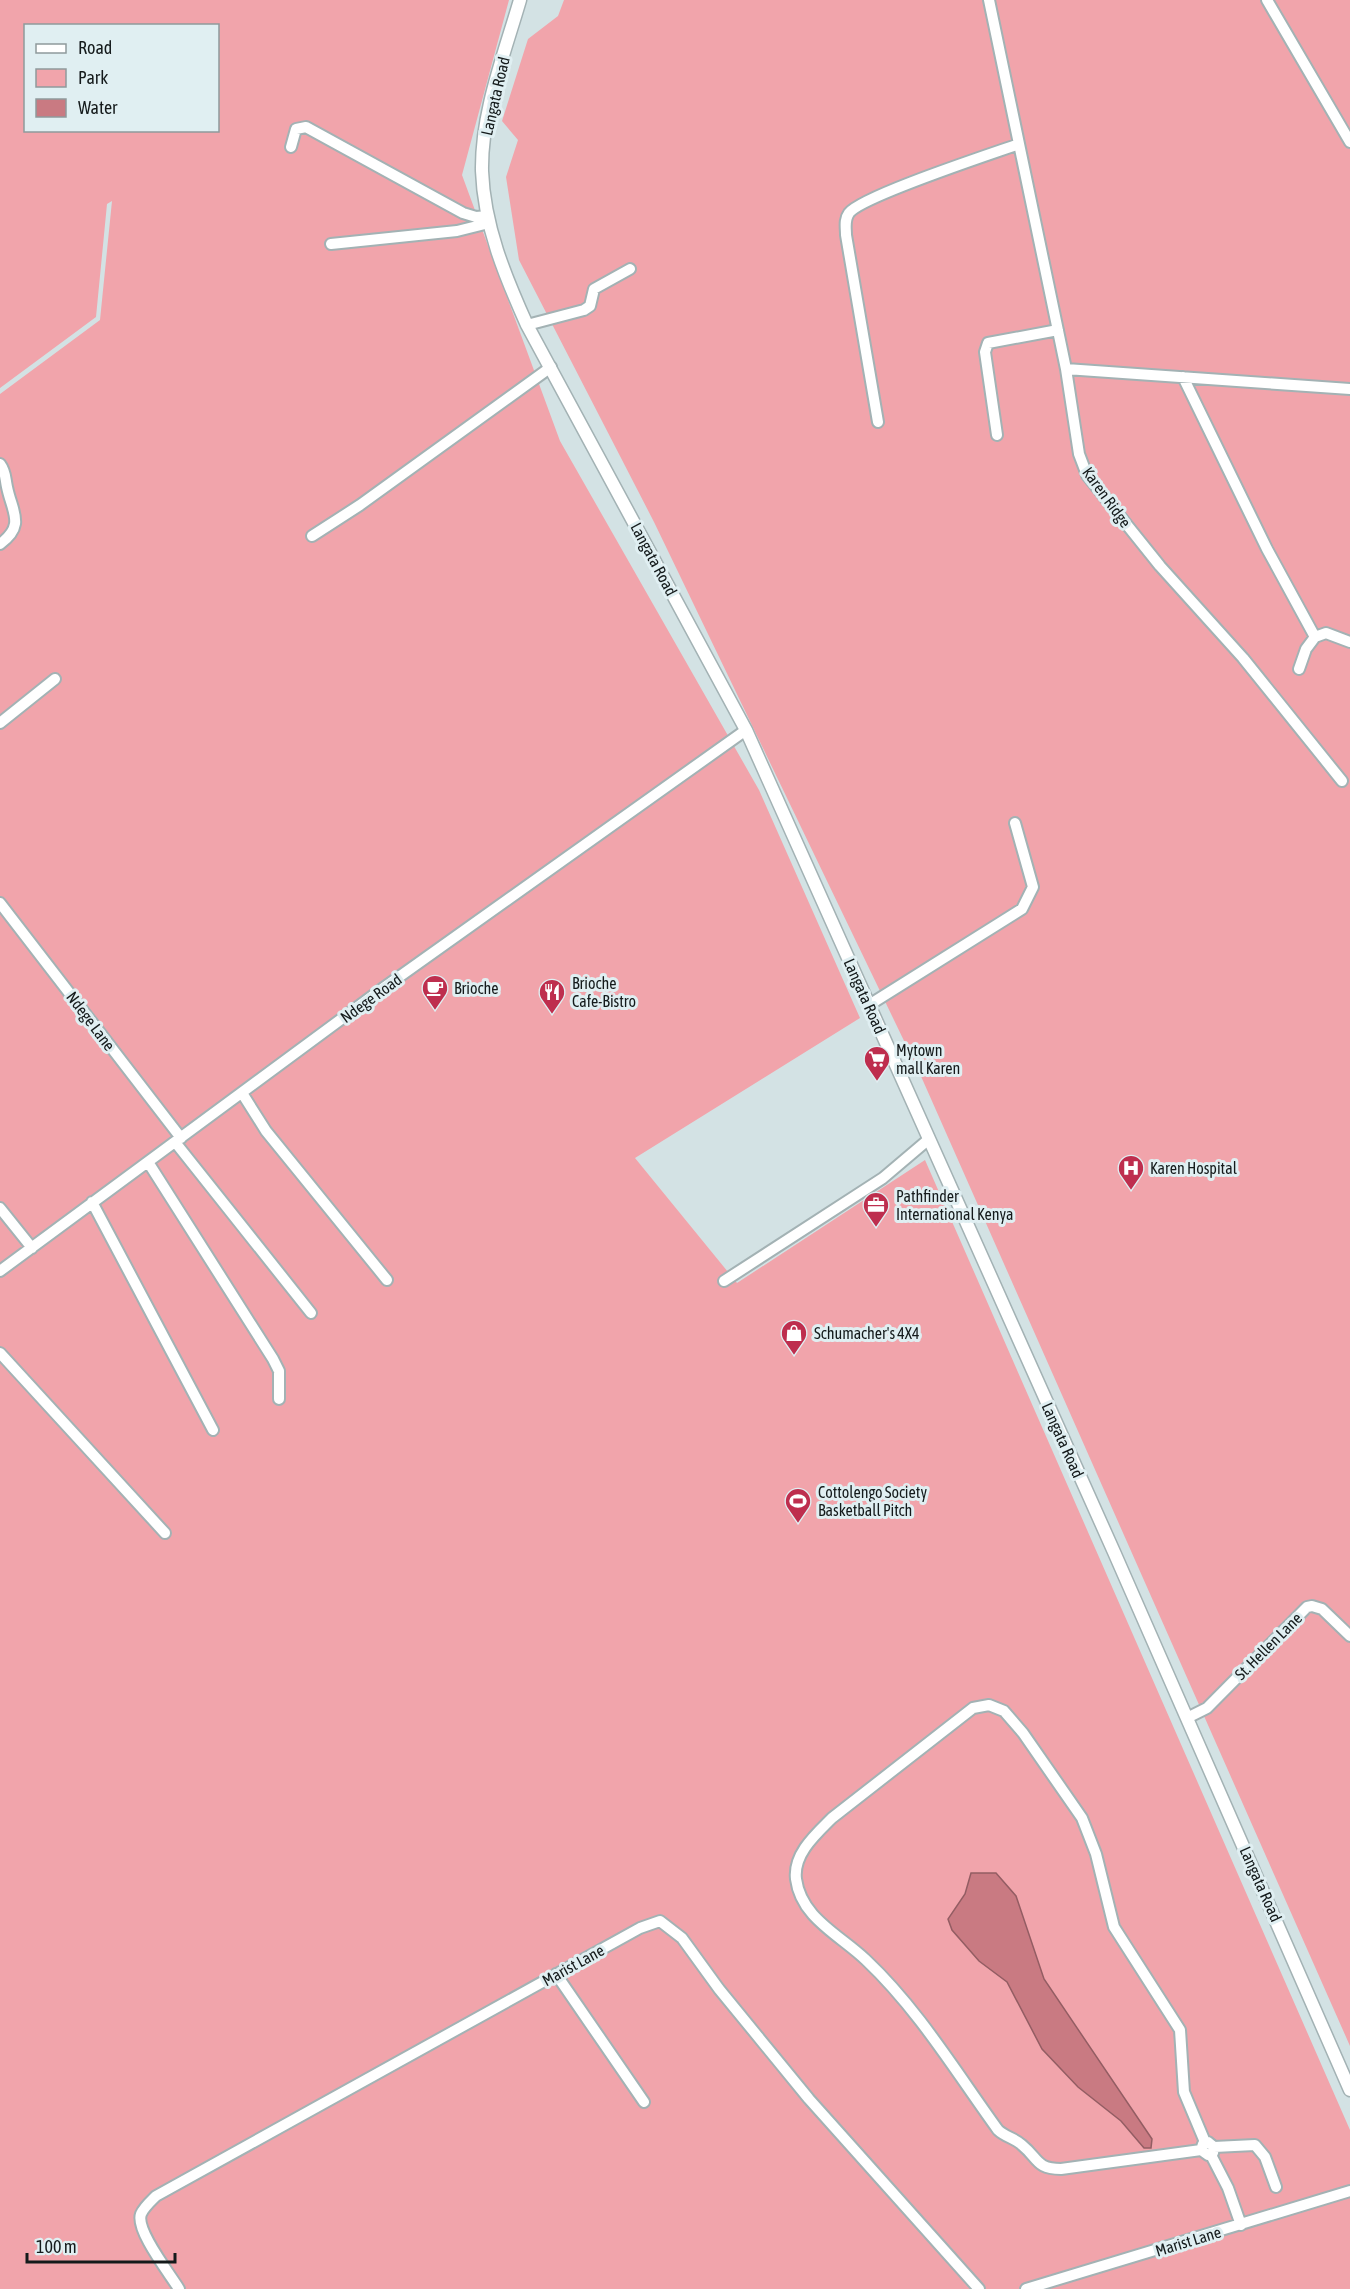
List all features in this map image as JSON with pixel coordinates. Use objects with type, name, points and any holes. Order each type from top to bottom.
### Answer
[{"type":"main road","name":"Langata Road","points":[[520,0],[494,90],[486,129],[482,170],[488,219],[496,249],[527,325],[746,730],[1187,1718],[1350,2090]]},
{"type":"street","name":"Karen Ridge","points":[[989,0],[1066,369],[1079,454],[1087,475],[1160,566],[1243,658],[1342,781]]},
{"type":"street","points":[[1269,1],[1350,142]]},
{"type":"street","points":[[291,147],[296,129],[306,127],[463,213],[488,219]]},
{"type":"street","points":[[878,422],[846,235],[845,222],[850,212],[887,193],[1019,144]]},
{"type":"street","points":[[331,244],[457,231],[488,219]]},
{"type":"street","points":[[527,325],[584,310],[590,306],[594,289],[630,268]]},
{"type":"street","points":[[997,435],[986,352],[988,343],[1058,330]]},
{"type":"street","points":[[312,536],[360,505],[551,367]]},
{"type":"street","points":[[1066,369],[1350,389]]},
{"type":"street","points":[[1183,377],[1268,549],[1315,637]]},
{"type":"street","points":[[0,464],[5,471],[7,488],[16,518],[10,536],[0,544]]},
{"type":"street","points":[[1299,669],[1305,649],[1315,637],[1326,633],[1350,642]]},
{"type":"street","points":[[0,723],[55,679]]},
{"type":"street","name":"Ndege Road","points":[[0,1271],[382,989],[746,730]]},
{"type":"street","points":[[869,1005],[1022,909],[1033,887],[1015,823]]},
{"type":"street","name":"Ndege Lane","points":[[0,903],[311,1313]]},
{"type":"street","points":[[242,1093],[266,1131],[387,1280]]},
{"type":"street","points":[[724,1281],[883,1178],[929,1139]]},
{"type":"street","points":[[148,1162],[273,1359],[279,1371],[279,1399]]},
{"type":"street","points":[[92,1202],[213,1430]]},
{"type":"street","points":[[0,1208],[32,1248]]},
{"type":"street","points":[[0,1353],[165,1533]]},
{"type":"street","name":"St. Hellen Lane","points":[[1187,1718],[1207,1708],[1307,1607],[1312,1606],[1322,1610],[1350,1636]]},
{"type":"street","points":[[1237,2226],[1228,2188],[1208,2149],[1184,2092],[1180,2030],[1160,1996],[1118,1936],[1096,1854],[1082,1818],[1029,1742],[1004,1711],[989,1706],[973,1708],[832,1818],[811,1838],[797,1866],[796,1878],[800,1896],[811,1913],[853,1948],[892,1986],[998,2130],[1022,2145],[1037,2163],[1047,2169],[1061,2169],[1208,2149],[1256,2145],[1265,2157],[1276,2187]]},
{"type":"street","name":"Marist Lane","points":[[179,2289],[144,2233],[140,2220],[142,2212],[156,2196],[640,1928],[660,1921],[682,1938],[719,1989],[809,2099],[979,2289]]},
{"type":"street","points":[[556,1974],[644,2102]]},
{"type":"street","name":"Marist Lane","points":[[1026,2289],[1350,2192]]},
{"type":"green space","points":[[0,0],[509,0],[462,175],[560,441],[759,790],[860,1018],[635,1158],[737,1283],[925,1160],[1350,2130],[1350,2289],[0,2289],[0,394],[100,320],[112,201],[107,204],[96,317],[0,388]]},
{"type":"green space","points":[[564,0],[1350,0],[1350,2046],[920,1074],[654,522],[519,260],[506,177],[518,140],[502,121],[528,39],[558,16]]},
{"type":"water","points":[[971,1873],[996,1873],[1016,1896],[1044,1979],[1152,2139],[1151,2148],[1144,2148],[1121,2121],[1078,2087],[1042,2049],[1007,1982],[979,1961],[952,1930],[948,1919],[965,1894]]},
{"type":"place","name":"Brioche","points":[[435,1011]]},
{"type":"place","name":"Brioche Cafe-Bistro","points":[[552,1015]]},
{"type":"place","name":"Mytown mall Karen","points":[[877,1082]]},
{"type":"place","name":"Karen Hospital","points":[[1131,1191]]},
{"type":"place","name":"Pathfinder International Kenya","points":[[876,1228]]},
{"type":"place","name":"Schumacher's 4X4","points":[[794,1356]]},
{"type":"place","name":"Cottolengo Society Basketball Pitch","points":[[798,1524]]}]
